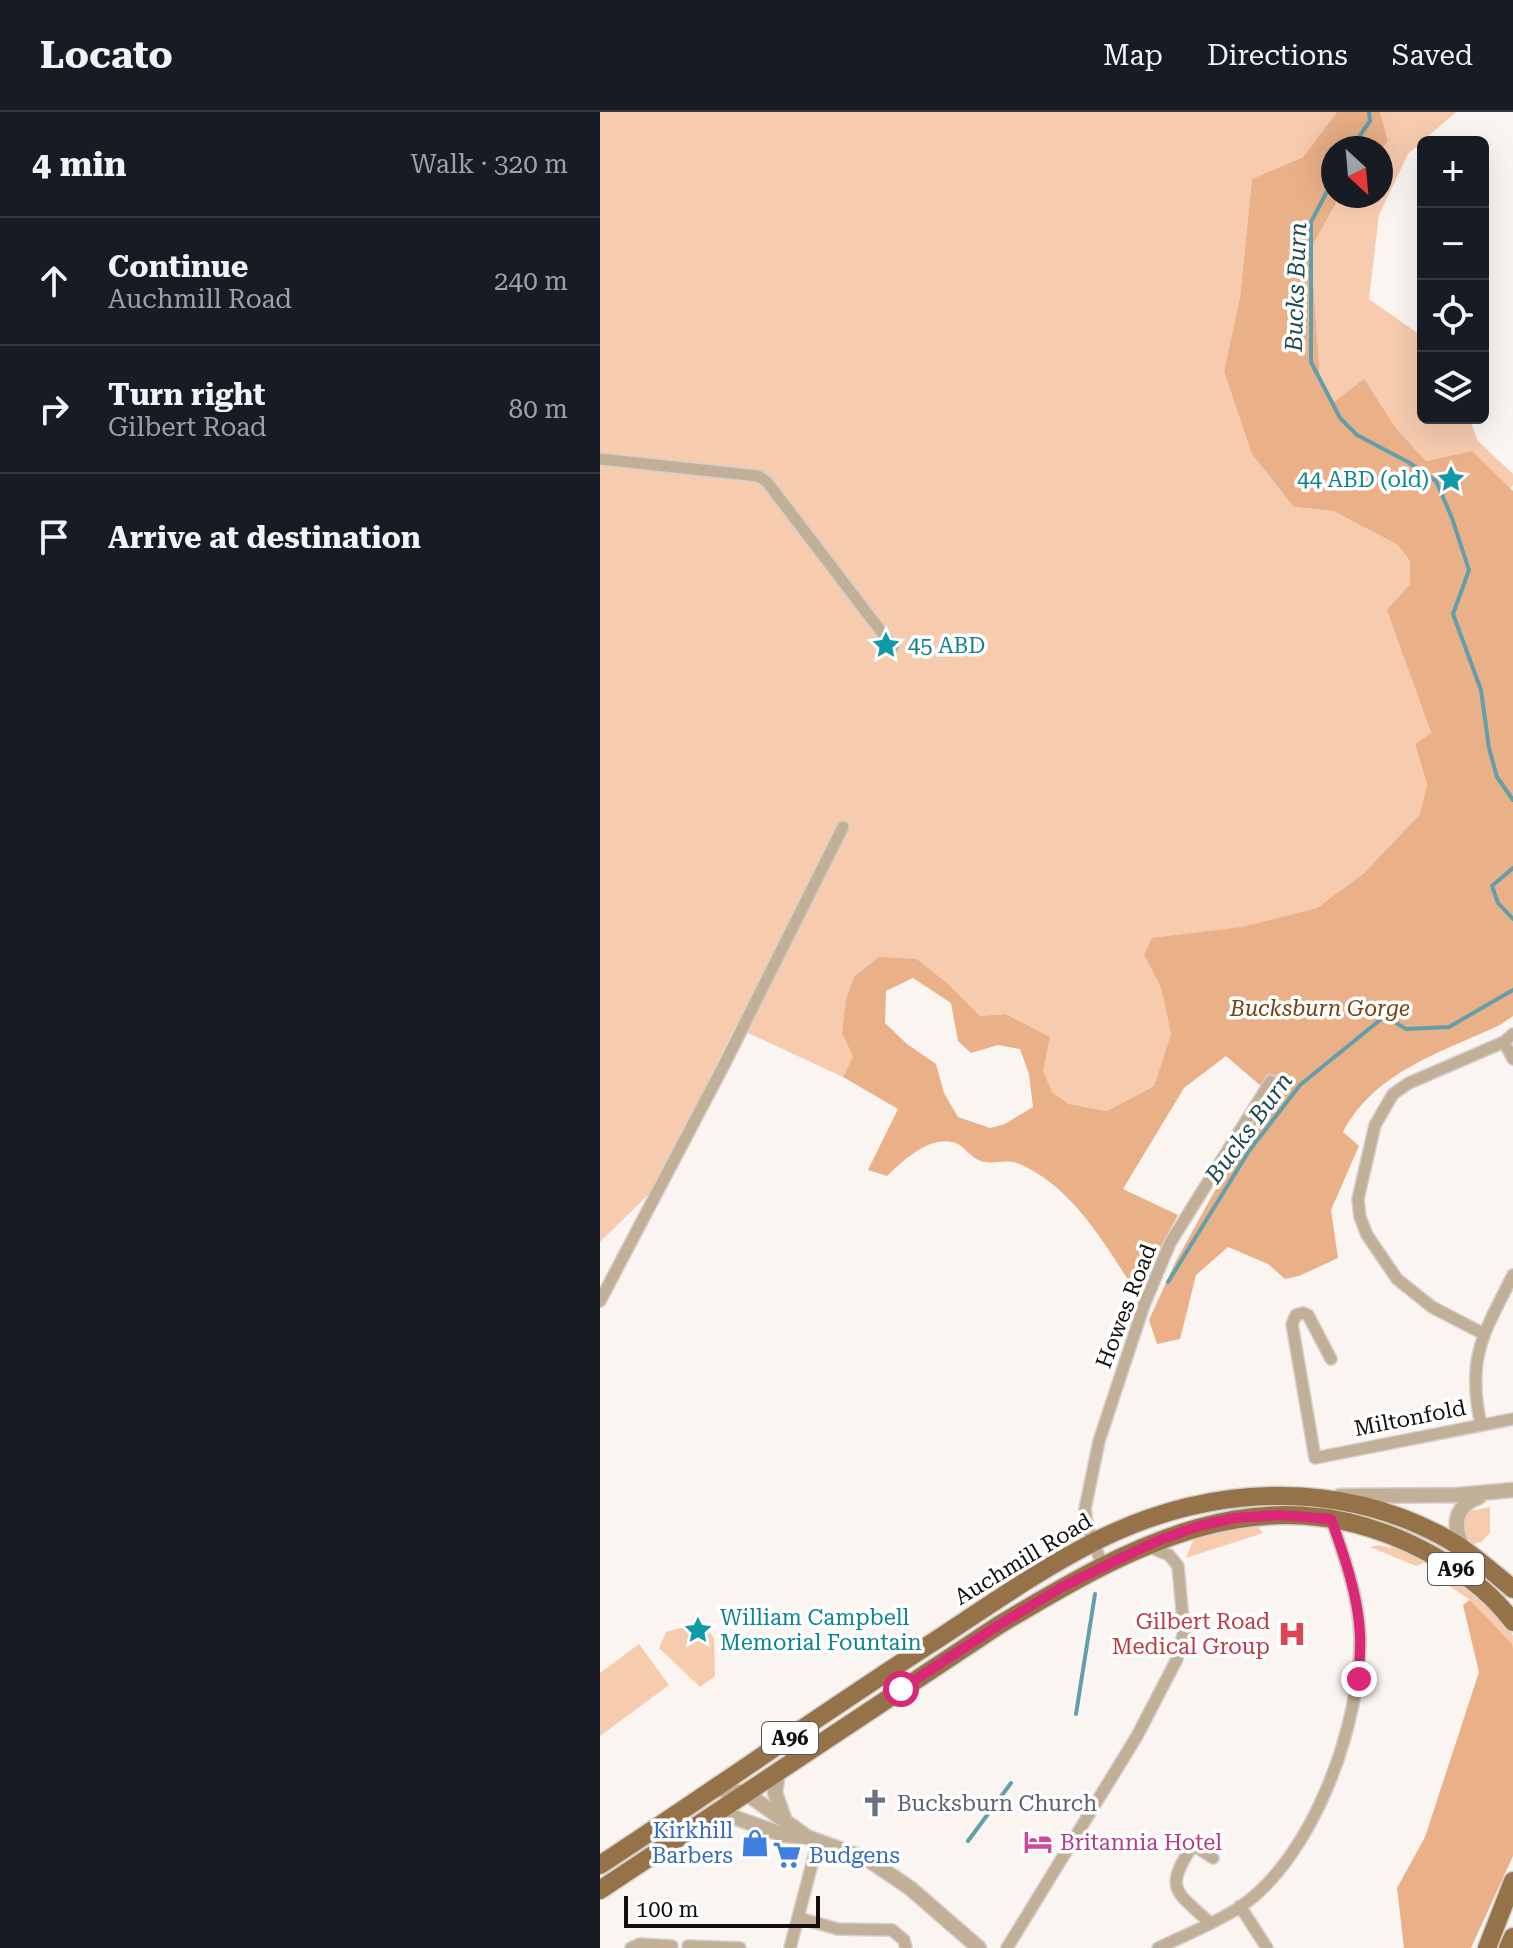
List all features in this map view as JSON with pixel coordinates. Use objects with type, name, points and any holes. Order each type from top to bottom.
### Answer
[{"type":"main road","name":"Auchmill Road","points":[[600,1865],[882,1675],[1095,1542],[1150,1519],[1218,1501],[1247,1497],[1324,1497],[1365,1505],[1402,1517],[1464,1550],[1513,1586]]},
{"type":"main road","name":"Auchmill Road","points":[[600,1890],[999,1625],[1062,1587],[1146,1546],[1199,1526],[1235,1518],[1279,1515],[1331,1519],[1374,1529],[1440,1559],[1479,1585],[1513,1622]]},
{"type":"main road","points":[[1487,1948],[1513,1881]]},
{"type":"main road","points":[[1508,1948],[1513,1937]]},
{"type":"street","points":[[600,459],[758,476],[767,482],[893,647]]},
{"type":"street","points":[[600,1301],[724,1065],[843,827]]},
{"type":"street","points":[[1484,1334],[1432,1307],[1397,1279],[1367,1235],[1360,1217],[1358,1199],[1375,1125],[1393,1094],[1409,1083],[1508,1038],[1513,1059]]},
{"type":"street","name":"Howes Road","points":[[1103,1567],[1087,1525],[1085,1509],[1099,1441],[1144,1305],[1170,1243],[1271,1081]]},
{"type":"street","points":[[1481,1425],[1474,1378],[1477,1355],[1513,1275]]},
{"type":"street","name":"Miltonfold","points":[[1331,1359],[1308,1315],[1296,1315],[1292,1324],[1315,1458],[1513,1419]]},
{"type":"street","points":[[1324,1497],[1487,1494],[1513,1490]]},
{"type":"street","points":[[1464,1550],[1456,1535],[1459,1512],[1473,1499],[1487,1494]]},
{"type":"street","points":[[1158,1948],[1240,1906],[1268,1882],[1290,1857],[1330,1783],[1352,1716],[1359,1679],[1360,1634],[1347,1567],[1331,1519]]},
{"type":"street","points":[[1007,1948],[1137,1736],[1177,1659],[1184,1631],[1180,1578],[1173,1559],[1146,1546]]},
{"type":"street","points":[[778,1772],[775,1793],[785,1820]]},
{"type":"street","points":[[715,1789],[746,1793],[813,1839]]},
{"type":"street","points":[[719,1812],[784,1835],[813,1839],[855,1853],[880,1866],[979,1948]]},
{"type":"street","points":[[790,1948],[799,1918],[813,1839]]},
{"type":"street","points":[[1210,1923],[1178,1892],[1174,1883],[1180,1865],[1193,1845],[1213,1858]]},
{"type":"street","points":[[1240,1906],[1267,1948]]},
{"type":"street","points":[[799,1918],[838,1929],[892,1930],[904,1940],[906,1948]]},
{"type":"street","points":[[631,1948],[640,1944],[672,1946]]},
{"type":"street","points":[[688,1946],[740,1948]]},
{"type":"shaded area","points":[[600,112],[1337,112],[1303,157],[1252,179],[1240,297],[1224,371],[1294,507],[1333,511],[1398,545],[1410,563],[1410,584],[1388,610],[1431,734],[1415,744],[1427,786],[1420,814],[1364,873],[1317,908],[1144,955],[1161,988],[1171,1034],[1154,1086],[1107,1111],[1069,1104],[1052,1092],[1043,1070],[1005,1014],[980,1016],[946,982],[917,959],[842,1032],[853,1058],[843,1077],[735,1027],[657,1186],[600,1242]]},
{"type":"shaded area","points":[[1380,112],[1456,112],[1429,136],[1417,136],[1417,146],[1408,154],[1393,186],[1393,136],[1387,136]]},
{"type":"shaded area","points":[[1333,208],[1382,208],[1369,299],[1417,333],[1417,424],[1471,424],[1478,441],[1513,474],[1513,485],[1509,489],[1472,451],[1426,461],[1395,427],[1334,402],[1320,379],[1311,248]]},
{"type":"shaded area","points":[[1490,1507],[1490,1533],[1480,1543],[1472,1545],[1462,1533],[1465,1512]]},
{"type":"shaded area","points":[[1256,1525],[1263,1533],[1186,1558],[1194,1538]]},
{"type":"shaded area","points":[[1393,1544],[1429,1561],[1416,1566],[1370,1547],[1379,1545],[1391,1548]]},
{"type":"shaded area","points":[[1439,1567],[1501,1617],[1513,1636],[1513,1649],[1470,1600],[1429,1572]]},
{"type":"shaded area","points":[[701,1622],[714,1638],[715,1676],[700,1687],[659,1648],[666,1632]]},
{"type":"shaded area","points":[[639,1644],[669,1685],[600,1736],[600,1673]]},
{"type":"green space","name":"Bucksburn Gorge","points":[[1337,112],[1380,112],[1387,136],[1321,136],[1321,208],[1333,208],[1311,248],[1320,379],[1334,402],[1364,379],[1395,427],[1426,461],[1472,451],[1513,491],[1513,1016],[1411,1066],[1372,1094],[1356,1111],[1343,1132],[1359,1146],[1331,1210],[1338,1258],[1285,1279],[1268,1264],[1228,1247],[1196,1275],[1180,1339],[1157,1344],[1149,1320],[1176,1261],[1269,1093],[1226,1056],[1184,1088],[1123,1189],[1178,1215],[1136,1292],[1086,1218],[1054,1186],[1017,1163],[981,1161],[956,1143],[946,1141],[918,1150],[887,1176],[868,1170],[898,1109],[843,1077],[853,1057],[842,1033],[846,1000],[854,977],[879,957],[917,959],[946,982],[980,1016],[1005,1014],[1050,1037],[1043,1070],[1052,1092],[1069,1104],[1107,1111],[1154,1086],[1171,1034],[1161,988],[1144,955],[1152,938],[1242,927],[1317,908],[1364,873],[1420,814],[1427,785],[1415,744],[1431,733],[1387,610],[1410,584],[1410,562],[1398,545],[1333,511],[1294,507],[1252,454],[1224,371],[1240,297],[1252,179],[1303,157]],"holes":[[[913,978],[951,1003],[958,1041],[971,1053],[998,1045],[1020,1049],[1029,1074],[1033,1107],[1005,1124],[990,1128],[958,1117],[944,1093],[936,1064],[907,1044],[885,1023],[886,991]]]},
{"type":"green space","points":[[1470,1600],[1512,1644],[1513,1649],[1513,1856],[1471,1948],[1404,1948],[1397,1888],[1425,1837],[1479,1672],[1463,1605]]},
{"type":"waterway","name":"Bucks Burn","points":[[1359,136],[1370,121],[1369,112]]},
{"type":"waterway","name":"Bucks Burn","points":[[1321,203],[1311,222],[1311,362],[1340,418],[1357,435],[1436,481],[1469,570],[1453,614],[1481,690],[1489,748],[1497,777],[1513,800]]},
{"type":"waterway","name":"Bucks Burn","points":[[1513,868],[1492,886],[1498,903],[1513,919]]},
{"type":"waterway","name":"Bucks Burn","points":[[1168,1282],[1249,1151],[1300,1085],[1385,1016],[1406,1029],[1449,1027],[1513,990]]},
{"type":"waterway","name":"Bucks Burn","points":[[1076,1714],[1095,1594]]},
{"type":"waterway","name":"Bucks Burn","points":[[968,1841],[1011,1783]]},
{"type":"place","name":"44 ABD (old)","points":[[1451,479]]},
{"type":"place","name":"45 ABD","points":[[886,645]]},
{"type":"place","name":"William Campbell Memorial Fountain","points":[[698,1630]]},
{"type":"place","name":"Gilbert Road Medical Group","points":[[1292,1634]]},
{"type":"place","name":"Bucksburn Church","points":[[875,1803]]},
{"type":"place","name":"Britannia Hotel","points":[[1038,1842]]},
{"type":"place","name":"Kirkhill Barbers","points":[[755,1843]]},
{"type":"place","name":"Budgens","points":[[787,1855]]},
{"type":"route","points":[[901,1689],[1062,1587],[1146,1546],[1214,1522],[1279,1515],[1331,1519],[1356,1605],[1360,1634],[1359,1679]]}]
